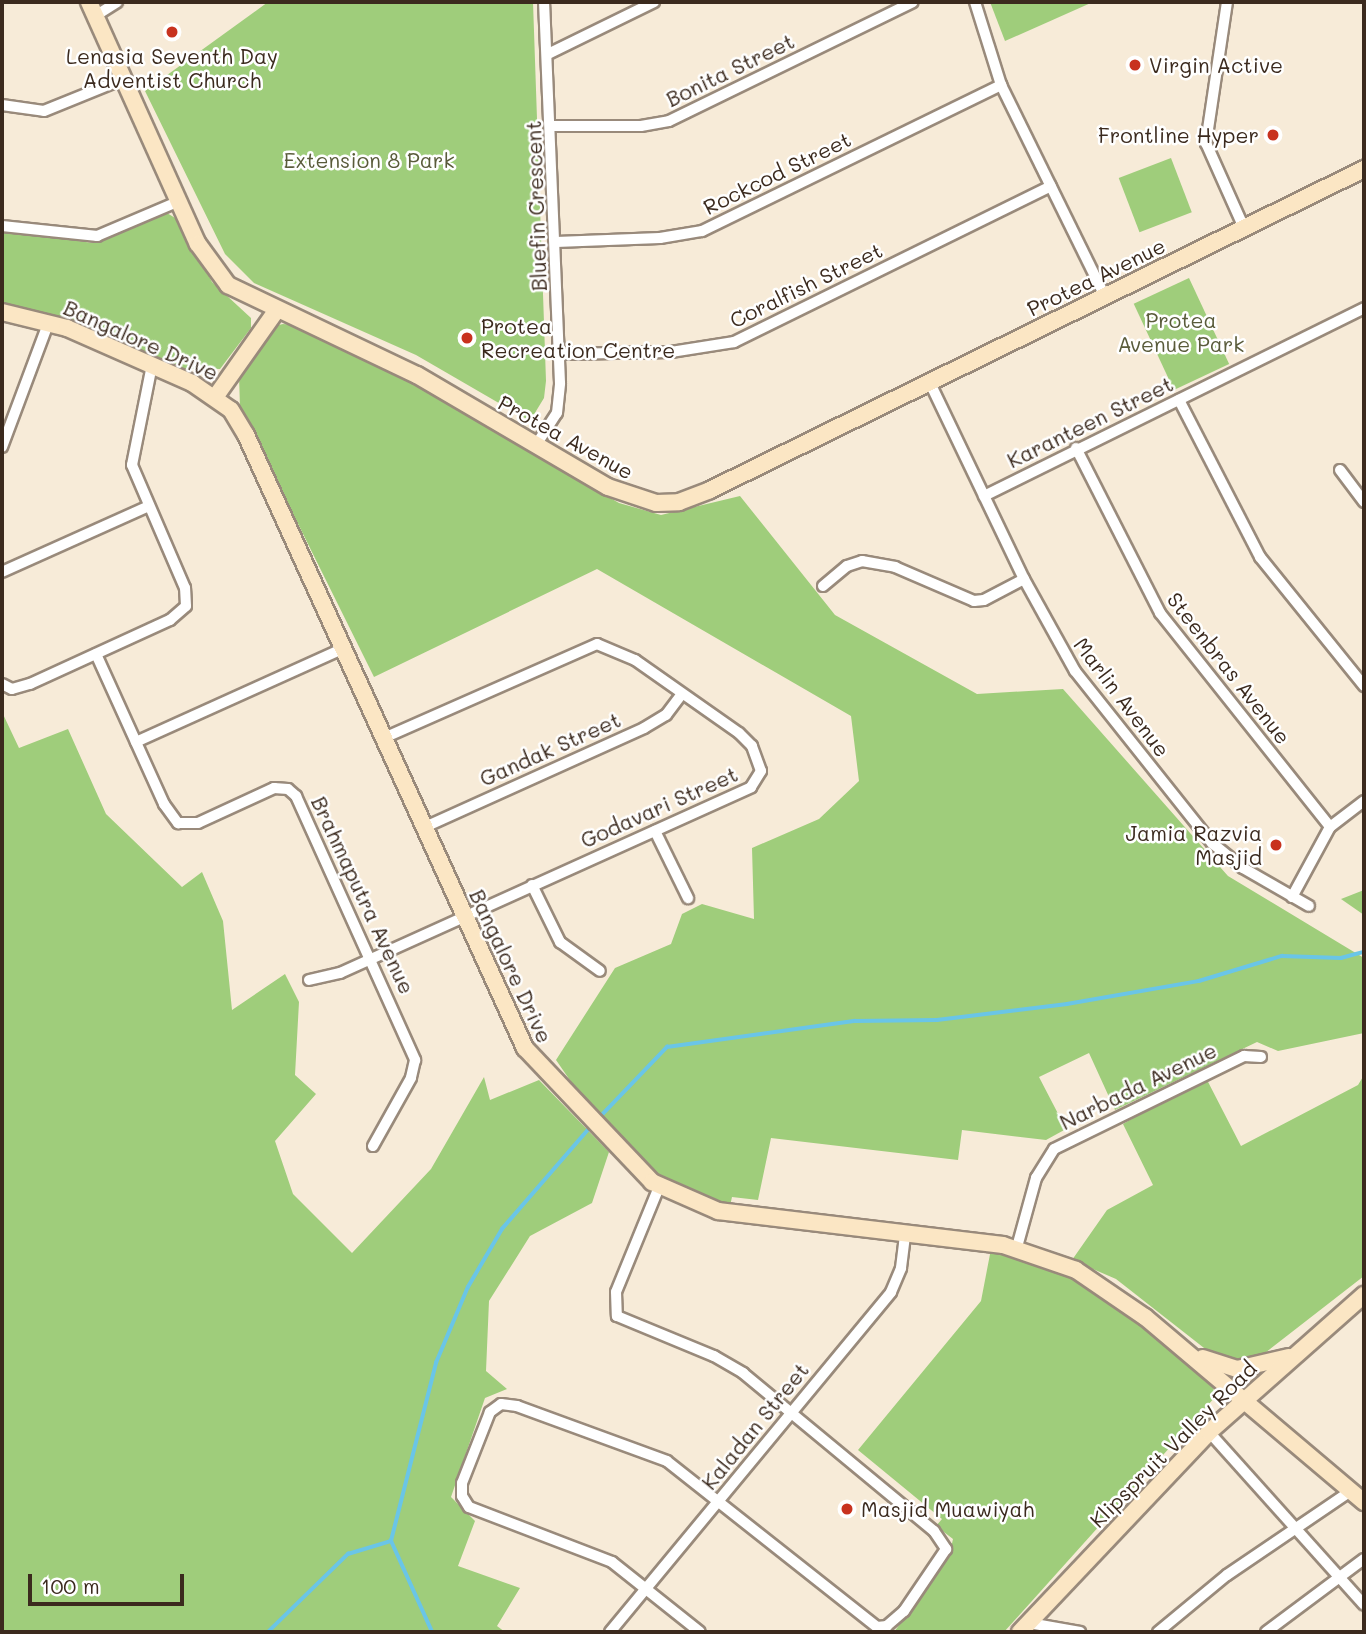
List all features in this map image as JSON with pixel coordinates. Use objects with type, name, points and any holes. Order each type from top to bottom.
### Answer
[{"type":"street","points":[[92,9],[117,2]]},
{"type":"street","name":"Bluefin Crescent","points":[[536,445],[557,413],[560,354],[550,53],[544,2]]},
{"type":"street","points":[[550,53],[654,2]]},
{"type":"street","name":"Bonita Street","points":[[552,127],[641,126],[669,121],[913,2]]},
{"type":"street","points":[[975,2],[1001,85],[1105,296]]},
{"type":"street","points":[[1227,2],[1206,143],[1244,228]]},
{"type":"street","name":"Protea Avenue","points":[[92,9],[177,202],[221,278],[276,311],[394,363],[631,498],[656,503],[679,502],[930,383],[1364,169]]},
{"type":"street","points":[[2,104],[44,111],[123,79]]},
{"type":"street","name":"Rockcod Street","points":[[556,242],[660,239],[702,231],[1001,85]]},
{"type":"street","name":"Coralfish Street","points":[[560,354],[671,352],[734,342],[1051,186]]},
{"type":"street","points":[[2,226],[97,236],[177,202]]},
{"type":"street","name":"Karanteen Street","points":[[984,496],[1364,308]]},
{"type":"street","points":[[216,396],[276,311]]},
{"type":"street","name":"Bangalore Drive","points":[[2,312],[49,321],[216,396],[246,435],[525,1048],[602,1133],[659,1187],[718,1212],[1017,1247],[1091,1277],[1185,1350],[1364,1502]]},
{"type":"street","points":[[2,447],[49,321]]},
{"type":"street","points":[[2,684],[21,687],[170,620],[186,606],[185,589],[131,459],[152,365]]},
{"type":"street","name":"Marlin Avenue","points":[[930,383],[1024,579],[1075,671],[1195,824],[1232,861],[1309,906]]},
{"type":"street","points":[[1179,400],[1256,551],[1364,686]]},
{"type":"street","name":"Steenbras Avenue","points":[[1076,449],[1164,619],[1330,827]]},
{"type":"street","points":[[1340,470],[1364,502]]},
{"type":"street","points":[[2,572],[149,506]]},
{"type":"street","points":[[824,586],[847,566],[862,561],[895,567],[974,601],[984,600],[1024,579]]},
{"type":"street","name":"Godavari Street","points":[[309,980],[331,977],[370,960],[751,787],[761,775],[747,740],[615,648],[597,644],[384,738]]},
{"type":"street","points":[[136,742],[344,648]]},
{"type":"street","name":"Brahmaputra Avenue","points":[[96,654],[169,814],[181,824],[198,823],[274,788],[292,792],[415,1060],[411,1078],[373,1146]]},
{"type":"street","points":[[1354,673],[1364,665]]},
{"type":"street","name":"Gandak Street","points":[[425,827],[644,728],[666,715],[682,694]]},
{"type":"street","points":[[1292,897],[1330,827],[1364,801]]},
{"type":"street","points":[[654,831],[688,898]]},
{"type":"street","points":[[532,885],[560,942],[600,971]]},
{"type":"street","name":"Narbada Avenue","points":[[1017,1247],[1035,1178],[1054,1149],[1244,1056],[1261,1057]]},
{"type":"street","points":[[659,1187],[616,1292],[617,1316],[724,1361],[791,1412],[942,1539],[945,1555],[904,1611],[887,1626],[865,1621],[680,1469],[655,1455],[517,1406],[501,1404],[490,1412],[462,1483],[462,1496],[469,1507],[612,1562],[700,1632]]},
{"type":"street","name":"Kaladan Street","points":[[610,1632],[891,1292],[901,1268],[905,1233]]},
{"type":"street","name":"Klipspruit Valley Road","points":[[1025,1628],[1209,1432],[1364,1295]]},
{"type":"street","points":[[1185,1350],[1219,1366],[1237,1369],[1293,1356]]},
{"type":"street","points":[[1209,1432],[1364,1605]]},
{"type":"street","points":[[1158,1632],[1227,1575],[1349,1492]]},
{"type":"street","points":[[1266,1632],[1364,1559]]},
{"type":"street","points":[[1025,1628],[1080,1632]]},
{"type":"green space","name":"Extension 8 Park","points":[[268,2],[533,2],[546,381],[544,398],[530,421],[416,355],[254,283],[225,254],[145,91]]},
{"type":"green space","points":[[990,2],[1093,2],[1005,41]]},
{"type":"green space","points":[[1171,158],[1192,212],[1140,232],[1119,178]]},
{"type":"green space","points":[[167,213],[180,221],[212,282],[251,318],[251,328],[220,369],[185,369],[81,326],[2,307],[2,231],[93,243]]},
{"type":"green space","name":"Protea Avenue Park","points":[[1189,278],[1229,364],[1174,390],[1134,304]]},
{"type":"green space","points":[[294,325],[380,365],[619,503],[661,515],[740,496],[835,615],[977,694],[1063,689],[1228,876],[1364,958],[1364,1033],[1278,1051],[1257,1042],[1115,1110],[1089,1053],[1039,1077],[1066,1129],[1046,1140],[962,1130],[958,1160],[771,1138],[758,1200],[732,1197],[730,1206],[717,1204],[659,1179],[585,1102],[556,1060],[615,968],[671,944],[682,914],[702,904],[754,919],[752,848],[819,819],[859,781],[851,716],[597,569],[374,677],[240,407],[239,376],[274,326]]},
{"type":"green space","points":[[2,712],[19,748],[68,729],[106,814],[182,887],[202,872],[223,921],[232,1010],[285,974],[299,1002],[295,1075],[316,1094],[275,1141],[293,1194],[352,1253],[431,1169],[484,1077],[490,1100],[539,1080],[609,1152],[592,1203],[530,1236],[489,1301],[486,1371],[507,1389],[485,1398],[451,1497],[475,1521],[458,1566],[520,1588],[497,1626],[505,1632],[2,1632]]},
{"type":"green space","points":[[1364,890],[1364,915],[1341,899]]},
{"type":"green space","points":[[1364,1075],[1364,1276],[1256,1360],[1235,1364],[1213,1355],[1116,1279],[1072,1260],[1107,1210],[1153,1185],[1123,1124],[1205,1076],[1241,1146],[1358,1085]]},
{"type":"green space","points":[[991,1249],[1026,1257],[1104,1294],[1212,1385],[1216,1396],[1004,1632],[894,1632],[949,1557],[953,1539],[936,1526],[942,1519],[858,1450],[981,1301]]},
{"type":"waterway","points":[[598,1119],[667,1047],[855,1021],[937,1020],[1067,1004],[1199,981],[1282,956],[1341,958],[1364,952]]},
{"type":"waterway","points":[[432,1632],[391,1541],[436,1363],[468,1287],[502,1229],[593,1124]]},
{"type":"waterway","points":[[268,1632],[348,1554],[391,1541]]},
{"type":"waterway","points":[[247,1632],[260,1632]]},
{"type":"place","name":"Lenasia Seventh Day Adventist Church","points":[[172,32]]},
{"type":"place","name":"Virgin Active","points":[[1135,65]]},
{"type":"place","name":"Frontline Hyper","points":[[1273,135]]},
{"type":"place","name":"Protea Recreation Centre","points":[[467,338]]},
{"type":"place","name":"Jamia Razvia Masjid","points":[[1276,845]]},
{"type":"place","name":"Masjid Muawiyah","points":[[847,1509]]}]
